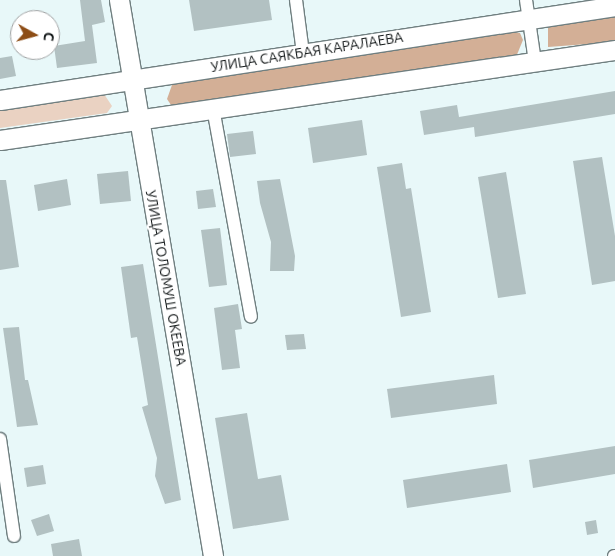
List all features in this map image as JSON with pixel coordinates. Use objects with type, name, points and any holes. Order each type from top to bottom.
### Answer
[{"type":"street","name":"УЛИЦА ТОЛОМУШ ОКЕЕВА","points":[[119,0],[213,556]]},
{"type":"street","points":[[296,0],[303,53]]},
{"type":"street","name":"УЛИЦА САЯКБАЯ КАРАЛАЕВА","points":[[0,100],[303,53],[528,9],[615,6]]},
{"type":"street","points":[[528,9],[535,62]]},
{"type":"street","points":[[0,140],[615,50]]},
{"type":"street","points":[[214,108],[251,318]]},
{"type":"street","points":[[0,439],[14,536]]},
{"type":"shaded area","points":[[615,15],[615,42],[548,47],[548,28],[556,23]]},
{"type":"shaded area","points":[[512,32],[520,33],[523,40],[516,57],[249,96],[171,105],[167,99],[172,85],[194,80]]},
{"type":"shaded area","points":[[104,94],[112,106],[107,113],[0,128],[0,109]]},
{"type":"building","points":[[80,0],[101,0],[105,22],[92,25],[97,63],[57,68],[56,60],[60,60],[60,45],[85,41]]},
{"type":"building","points":[[189,0],[269,0],[272,20],[194,31]]},
{"type":"building","points":[[10,56],[10,60],[13,60],[16,76],[0,79],[0,58]]},
{"type":"building","points":[[615,91],[615,114],[475,137],[474,127],[424,135],[420,111],[457,105],[459,117]]},
{"type":"building","points":[[362,120],[367,155],[313,163],[308,128]]},
{"type":"building","points":[[253,131],[256,154],[230,157],[227,134]]},
{"type":"building","points":[[602,157],[615,236],[615,281],[592,285],[573,161]]},
{"type":"building","points":[[402,163],[406,189],[411,188],[431,312],[401,317],[377,167]]},
{"type":"building","points":[[128,171],[131,201],[100,204],[97,174]]},
{"type":"building","points":[[506,172],[526,294],[498,298],[478,177]]},
{"type":"building","points":[[67,179],[71,205],[38,211],[34,185]]},
{"type":"building","points":[[280,179],[295,256],[294,271],[270,271],[271,242],[260,203],[257,181]]},
{"type":"building","points":[[0,180],[6,180],[19,267],[0,270]]},
{"type":"building","points":[[213,189],[216,207],[198,209],[196,191]]},
{"type":"building","points":[[220,228],[227,285],[209,287],[201,230]]},
{"type":"building","points":[[143,264],[181,500],[165,504],[155,476],[157,458],[142,407],[148,405],[137,337],[131,338],[121,267]]},
{"type":"building","points":[[238,304],[242,329],[235,330],[240,368],[222,370],[214,308]]},
{"type":"building","points":[[19,327],[25,380],[28,380],[38,425],[17,427],[3,328]]},
{"type":"building","points":[[304,334],[306,349],[287,350],[285,335]]},
{"type":"building","points":[[494,375],[497,404],[391,418],[387,389]]},
{"type":"building","points":[[247,413],[258,479],[281,475],[289,520],[233,529],[215,418]]},
{"type":"building","points":[[615,446],[615,474],[533,488],[529,460]]},
{"type":"building","points":[[507,464],[511,492],[407,508],[403,480]]},
{"type":"building","points":[[43,465],[46,484],[27,487],[24,468]]},
{"type":"building","points":[[49,514],[54,531],[37,536],[31,520]]},
{"type":"building","points":[[596,520],[598,533],[587,535],[585,522]]},
{"type":"building","points":[[79,539],[82,556],[53,556],[51,544]]}]
